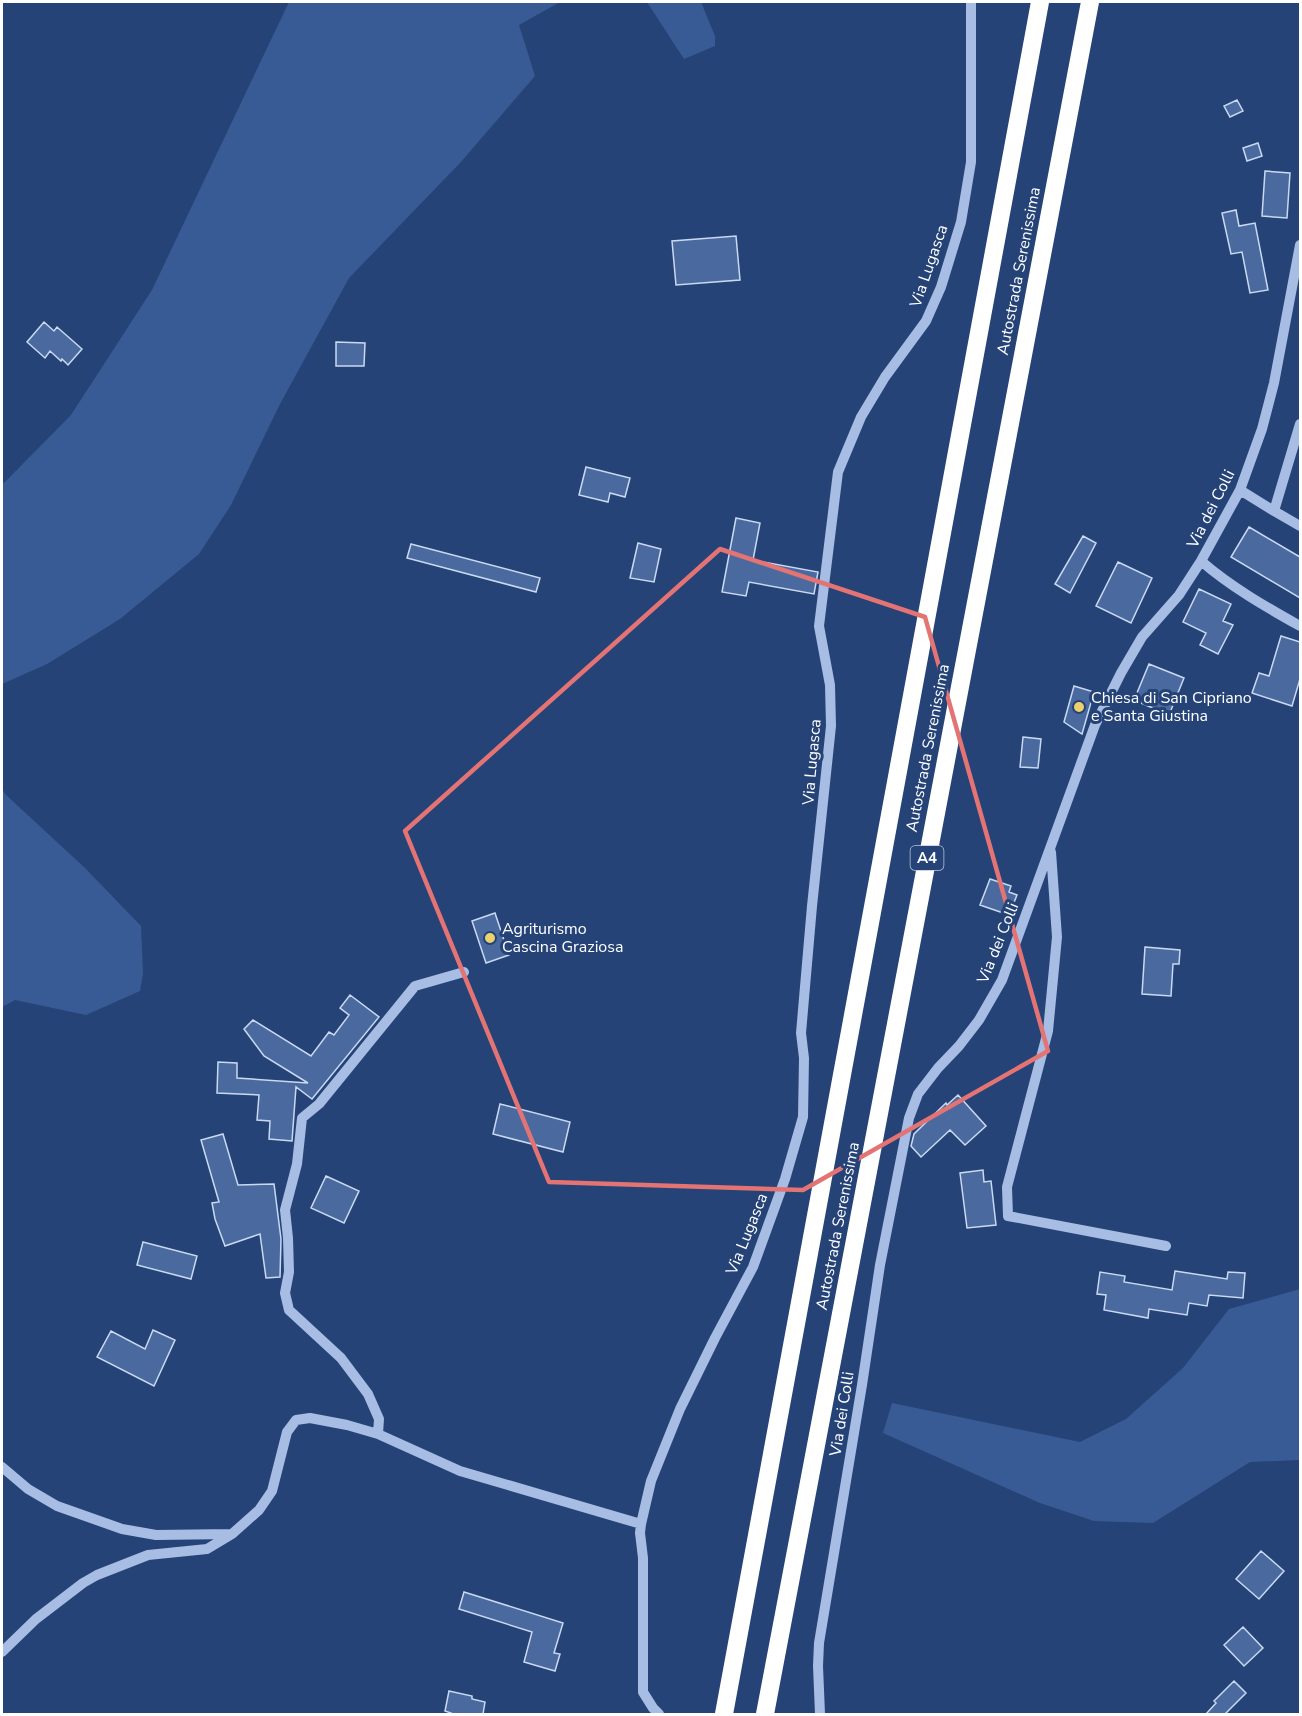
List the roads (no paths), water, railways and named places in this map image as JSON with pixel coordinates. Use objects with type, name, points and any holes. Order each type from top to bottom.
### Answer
[{"type":"highway","name":"Autostrada Serenissima","points":[[724,1714],[1040,2]]},
{"type":"highway","name":"Autostrada Serenissima","points":[[765,1714],[1090,2]]},
{"type":"street","name":"Via Lugasca","points":[[659,1714],[652,1708],[643,1692],[641,1524],[651,1481],[680,1409],[753,1267],[785,1179],[803,1117],[804,1058],[801,1033],[831,726],[830,685],[819,626],[838,472],[861,417],[885,377],[926,321],[941,286],[961,222],[971,162],[971,2]]},
{"type":"street","name":"Via dei Colli","points":[[820,1714],[819,1643],[880,1265],[909,1118],[918,1094],[979,1020],[1002,980],[1095,725],[1121,673],[1142,637],[1179,595],[1201,561],[1240,490],[1262,429],[1274,383],[1300,245]]},
{"type":"street","points":[[1274,511],[1300,424]]},
{"type":"street","points":[[1240,490],[1300,526]]},
{"type":"street","points":[[1201,561],[1256,600],[1300,626]]},
{"type":"street","points":[[1051,845],[1057,937],[1048,1030],[1007,1187],[1008,1216],[1167,1246]]},
{"type":"street","points":[[378,1434],[379,1419],[368,1394],[340,1358],[289,1310],[285,1293],[289,1272],[285,1210],[297,1164],[302,1118],[319,1104],[415,986],[464,972]]},
{"type":"street","points":[[2,1652],[36,1619],[82,1583],[97,1575],[148,1555],[207,1549],[232,1534],[259,1510],[272,1491],[287,1432],[296,1420],[310,1418],[378,1434],[460,1471],[641,1524]]},
{"type":"street","points":[[2,1467],[28,1489],[57,1506],[122,1529],[156,1535],[232,1534]]},
{"type":"street","points":[[820,1698],[827,1714]]},
{"type":"place","name":"Chiesa di San Cipriano e Santa Giustina","points":[[1079,707]]},
{"type":"place","name":"Agriturismo Cascina Graziosa","points":[[490,938]]}]
